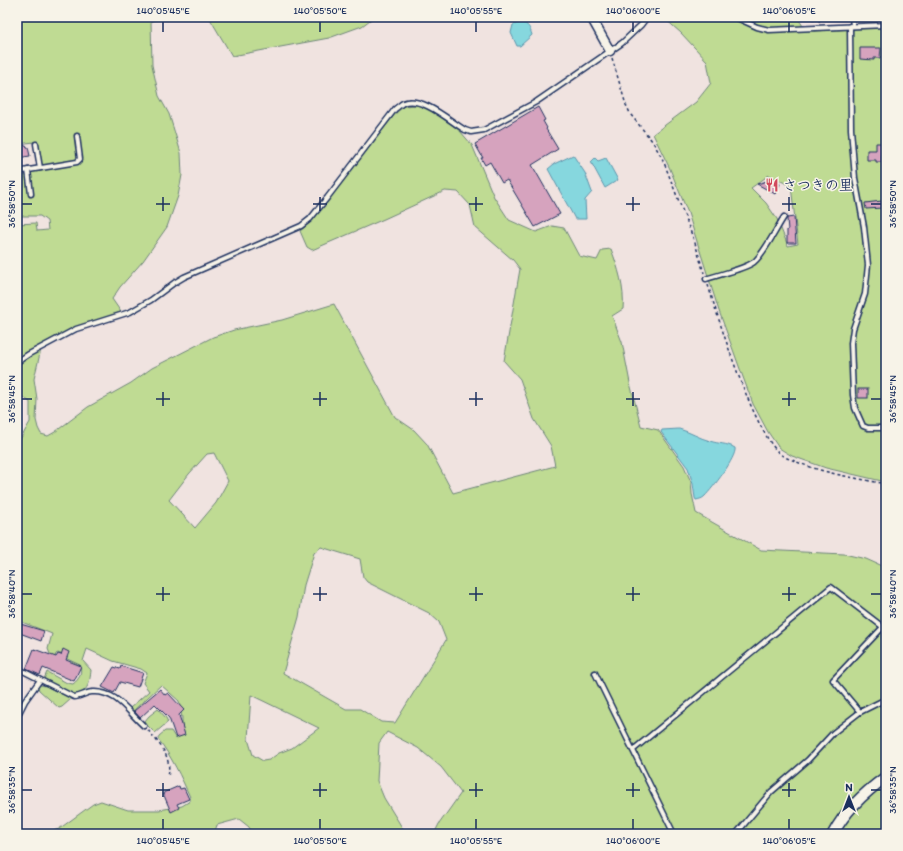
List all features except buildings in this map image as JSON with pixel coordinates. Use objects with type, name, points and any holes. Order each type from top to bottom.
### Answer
[{"type":"street","points":[[591,17],[610,50]]},
{"type":"street","points":[[834,834],[849,810],[870,788],[886,777]]},
{"type":"lane","points":[[17,362],[28,354],[76,329],[130,312],[151,300],[184,277],[301,226],[310,219],[396,109],[404,103],[419,102],[429,106],[465,130],[471,132],[484,130],[536,102],[622,43],[647,17]]},
{"type":"lane","points":[[735,17],[769,30],[886,25]]},
{"type":"lane","points":[[852,17],[851,129],[855,178],[864,228],[868,265],[865,294],[853,329],[851,342],[853,395],[855,408],[863,426],[868,428],[886,428]]},
{"type":"lane","points":[[17,172],[77,162],[80,159],[77,136]]},
{"type":"lane","points":[[36,144],[40,168]]},
{"type":"lane","points":[[28,170],[31,194]]},
{"type":"lane","points":[[706,279],[752,263],[761,253],[784,217]]},
{"type":"lane","points":[[633,750],[831,587],[883,627],[833,680],[860,712]]},
{"type":"lane","points":[[17,668],[74,698],[93,691],[113,696],[120,701],[144,726]]},
{"type":"lane","points":[[595,673],[674,834]]},
{"type":"lane","points":[[17,717],[25,701],[40,680]]},
{"type":"lane","points":[[736,834],[771,792],[808,760],[833,733],[860,712],[886,699]]},
{"type":"path","points":[[823,17],[827,20]]},
{"type":"path","points":[[610,50],[626,106],[631,115],[653,142],[663,160],[695,243],[729,347],[750,404],[765,433],[775,448],[783,456],[824,471],[886,484]]},
{"type":"path","points":[[144,726],[161,746],[169,762],[168,777]]},
{"type":"green space","points":[[17,17],[166,17],[151,21],[152,65],[159,96],[169,114],[181,153],[182,175],[178,196],[167,227],[143,261],[120,287],[112,299],[121,312],[76,327],[42,345],[34,379],[37,399],[36,420],[41,434],[48,436],[88,407],[131,383],[152,368],[213,337],[234,330],[282,320],[334,304],[395,417],[414,430],[427,444],[453,493],[555,466],[551,446],[534,419],[520,379],[504,361],[520,269],[513,260],[475,227],[470,205],[458,192],[445,191],[312,250],[307,247],[300,231],[312,221],[396,113],[404,106],[416,105],[428,108],[460,131],[472,145],[494,197],[509,220],[536,232],[552,226],[564,228],[579,256],[597,260],[602,250],[611,249],[620,278],[623,294],[623,309],[612,316],[622,342],[630,383],[641,426],[658,430],[684,466],[691,482],[696,513],[761,550],[844,554],[866,559],[886,568],[886,834],[434,834],[439,824],[461,793],[441,767],[418,748],[387,732],[379,743],[377,781],[384,798],[406,834],[252,834],[249,827],[239,819],[217,825],[214,834],[44,834],[59,829],[93,804],[101,801],[128,810],[159,810],[182,806],[190,801],[190,797],[172,760],[158,739],[159,736],[165,731],[171,731],[176,739],[182,734],[182,718],[179,701],[161,685],[133,711],[130,708],[149,691],[143,683],[147,673],[141,669],[113,661],[87,649],[83,661],[91,670],[90,680],[84,691],[81,693],[71,694],[44,679],[47,672],[67,683],[73,684],[80,675],[80,665],[58,653],[56,654],[51,667],[49,665],[50,654],[48,649],[52,634],[17,620],[17,445],[30,422],[30,402],[17,393],[17,224],[36,223],[37,231],[48,230],[47,221],[40,216],[17,216],[17,176],[26,175],[28,187],[31,181],[31,172],[41,165],[37,144],[35,142],[17,144]],"holes":[[[214,453],[228,481],[216,503],[195,528],[169,500],[207,454]],[[321,547],[360,559],[363,577],[367,582],[429,613],[439,622],[446,640],[395,723],[381,722],[360,709],[346,709],[283,673],[299,617],[304,585],[314,553]],[[251,695],[319,728],[292,748],[279,753],[269,760],[263,761],[253,755],[248,739]]]},
{"type":"green space","points":[[209,17],[374,17],[362,26],[329,38],[232,56]]},
{"type":"green space","points":[[663,17],[797,17],[803,26],[814,31],[876,28],[882,22],[886,22],[886,482],[826,468],[792,456],[779,448],[768,432],[753,404],[719,311],[688,213],[670,169],[653,134],[696,102],[711,83],[707,61],[681,33]],"holes":[[[769,175],[791,186],[798,244],[788,246],[777,219],[766,203],[751,188]]]},
{"type":"green space","points":[[40,685],[46,686],[71,699],[59,708],[39,690],[38,687]]},
{"type":"green space","points":[[158,709],[168,722],[155,733],[144,722]]},
{"type":"water","points":[[521,22],[528,27],[532,35],[520,46],[517,46],[511,33],[513,25]]},
{"type":"water","points":[[573,155],[585,173],[592,192],[585,200],[586,219],[575,219],[548,169],[554,164]]},
{"type":"water","points":[[595,158],[598,161],[606,158],[618,180],[605,188],[591,162]]},
{"type":"water","points":[[679,429],[706,440],[729,445],[735,448],[735,452],[723,473],[704,497],[700,499],[696,500],[695,498],[693,484],[688,468],[661,432],[662,430]]},
{"type":"place","name":"さつきの里","points":[[772,185]]}]
